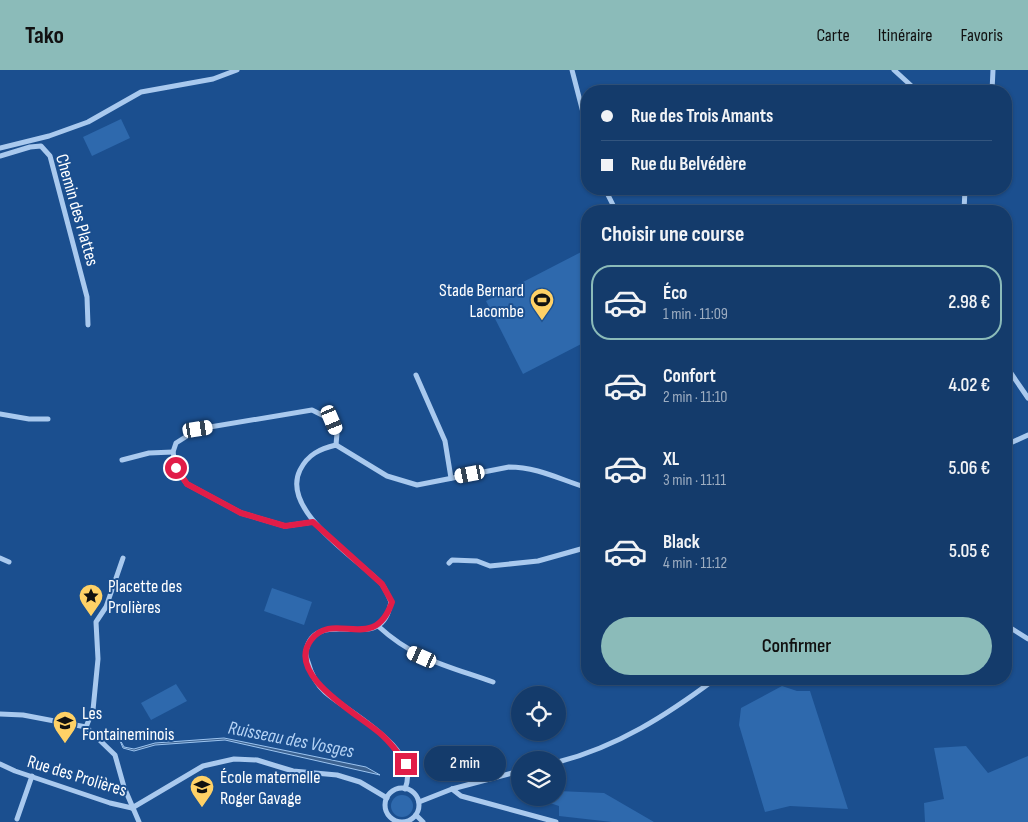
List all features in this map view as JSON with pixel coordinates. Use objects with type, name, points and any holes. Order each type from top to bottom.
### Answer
[{"type":"street","points":[[0,148],[49,136],[88,122],[141,92],[213,79],[237,70]]},
{"type":"street","points":[[572,70],[581,105]]},
{"type":"street","points":[[894,70],[911,85]]},
{"type":"street","points":[[992,70],[992,85]]},
{"type":"street","name":"Chemin des Plattes","points":[[0,156],[30,147],[41,146],[50,156],[87,297],[88,325]]},
{"type":"street","points":[[416,374],[445,441],[451,478]]},
{"type":"street","points":[[1012,375],[1028,398]]},
{"type":"street","points":[[313,522],[285,526],[241,513],[187,484],[176,468],[173,452],[176,443],[198,429],[312,410],[332,420],[337,433],[336,445]]},
{"type":"street","points":[[0,414],[29,419],[48,419]]},
{"type":"street","points":[[1012,442],[1028,435]]},
{"type":"street","points":[[405,788],[408,781],[406,764],[383,736],[324,691],[311,674],[306,652],[311,639],[326,630],[370,629],[378,626],[386,617],[392,602],[382,584],[313,522],[299,496],[297,477],[304,462],[318,449],[336,445],[387,476],[417,485],[509,467],[524,467],[539,470],[581,486]]},
{"type":"street","points":[[122,460],[149,454],[173,452]]},
{"type":"street","points":[[449,563],[452,560],[477,561],[490,566],[538,562],[581,549]]},
{"type":"street","points":[[0,558],[9,562]]},
{"type":"street","points":[[86,727],[93,710],[98,659],[96,622],[106,607],[122,558]]},
{"type":"street","points":[[378,626],[412,652],[450,669],[493,682]]},
{"type":"street","points":[[1012,629],[1028,639]]},
{"type":"street","points":[[566,760],[581,756],[632,734],[675,709],[707,685]]},
{"type":"street","points":[[0,714],[23,715],[86,727],[115,755],[132,808],[203,766],[234,759],[256,760],[293,771],[336,774],[360,782],[387,798]]},
{"type":"street","name":"Rue des Prolières","points":[[0,764],[110,803],[132,808],[139,822]]},
{"type":"street","points":[[419,802],[452,789],[511,773]]},
{"type":"street","points":[[17,819],[32,776]]},
{"type":"street","points":[[405,788],[413,792],[419,802],[416,815],[407,821],[390,820],[386,809],[387,798],[394,790],[405,788]]},
{"type":"street","points":[[452,789],[461,796],[556,822]]},
{"type":"street","points":[[416,815],[423,822]]},
{"type":"shaded area","points":[[121,119],[130,138],[92,156],[83,137]]},
{"type":"shaded area","name":"Stade Bernard Lacombe","points":[[581,252],[581,344],[523,374],[486,301]]},
{"type":"shaded area","points":[[272,588],[312,602],[304,625],[264,611]]},
{"type":"shaded area","points":[[176,684],[187,701],[151,720],[141,703]]},
{"type":"shaded area","points":[[782,686],[797,691],[810,691],[848,809],[790,806],[765,812],[739,725],[741,708]]},
{"type":"shaded area","points":[[118,736],[124,747],[134,749],[155,743],[224,738],[366,767],[380,775],[225,740],[155,745],[134,751],[123,748]]},
{"type":"shaded area","points":[[966,746],[988,773],[1028,756],[1028,822],[925,822],[924,803],[944,799],[934,748]]},
{"type":"shaded area","points":[[566,791],[604,793],[654,822],[612,822],[559,816],[559,806],[566,806]]},
{"type":"shaded area","points":[[402,795],[410,798],[413,806],[410,814],[402,817],[394,814],[391,806],[394,798]]},
{"type":"place","name":"Stade Bernard Lacombe","points":[[542,321]]},
{"type":"place","name":"Placette des Prolières","points":[[91,617]]},
{"type":"place","name":"Les Fontaineminois","points":[[65,744]]},
{"type":"place","name":"École maternelle Roger Gavage","points":[[202,808]]},
{"type":"route","points":[[176,468],[187,484],[241,513],[285,526],[313,522],[382,584],[392,602],[386,617],[378,626],[370,629],[326,630],[311,639],[306,652],[311,674],[324,691],[383,736],[406,764]]},
{"type":"water label","name":"Ruisseau des Vosges","points":[[291,740]]}]
